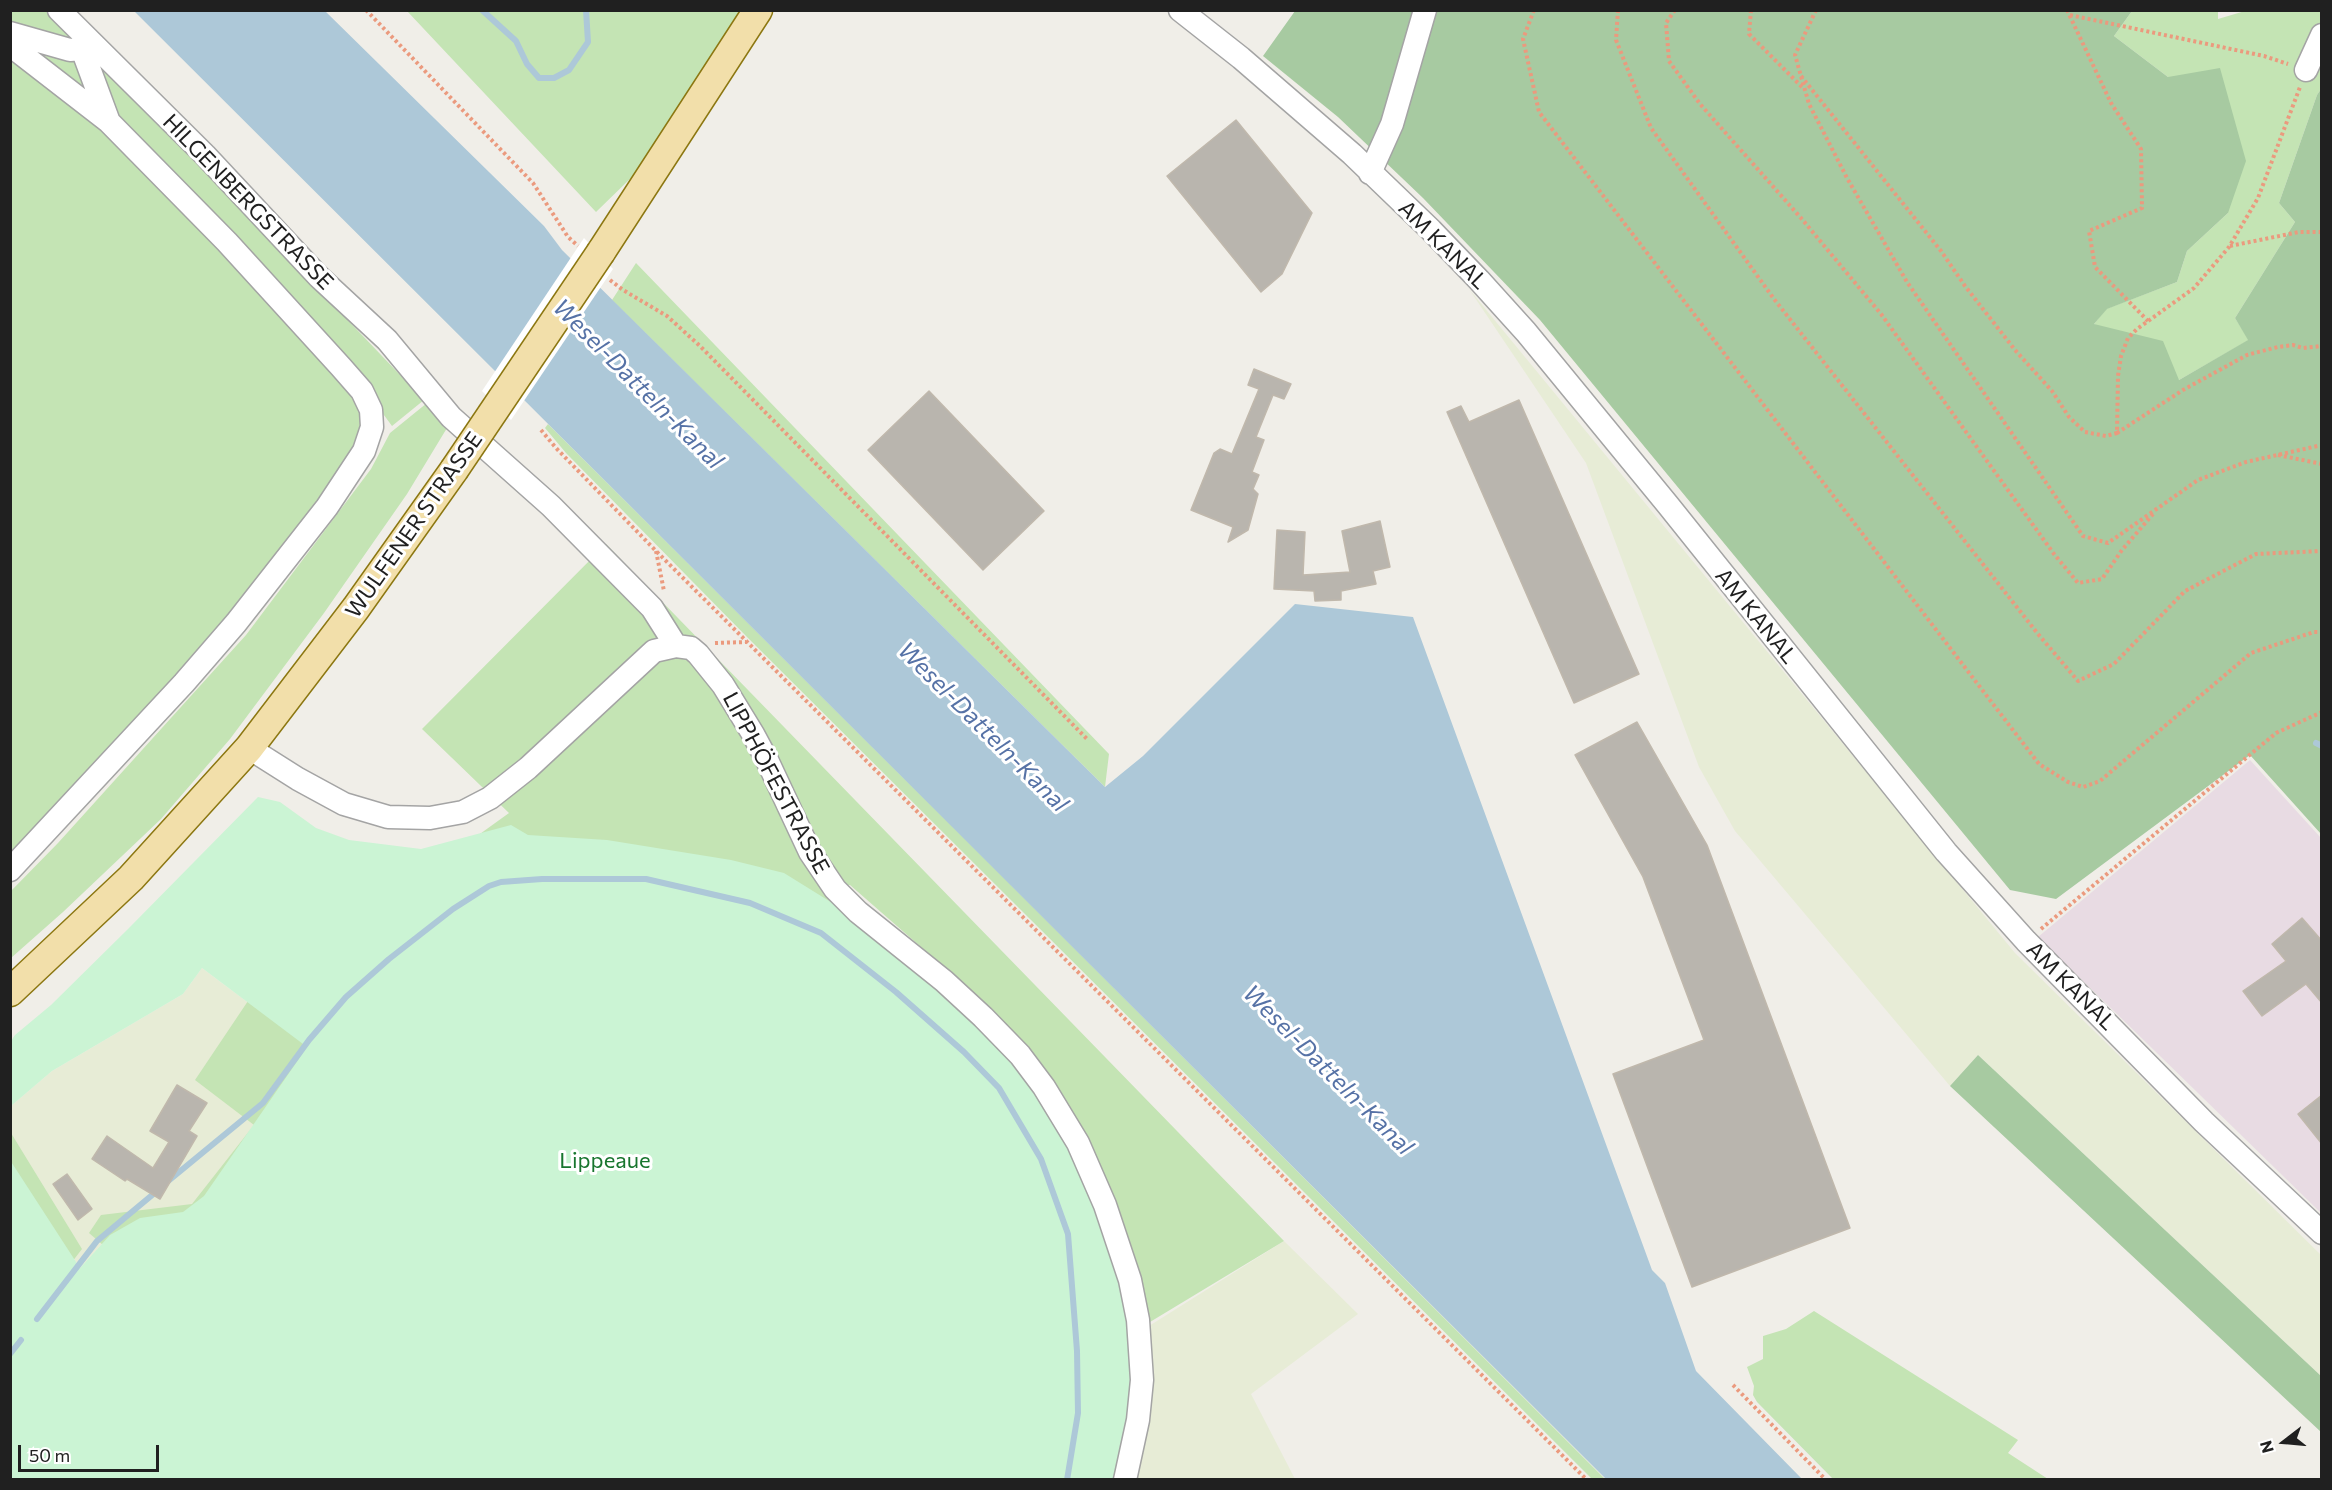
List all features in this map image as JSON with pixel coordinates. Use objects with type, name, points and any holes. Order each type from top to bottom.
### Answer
[{"type":"main road","name":"WULFENER STRASSE","points":[[10,992],[131,878],[249,747],[356,609],[454,470],[596,259],[758,10]]},
{"type":"street","name":"HILGENBERGSTRASSE","points":[[59,10],[90,48],[205,155],[319,277],[387,340],[434,397],[485,448],[551,506],[652,608],[676,646]]},
{"type":"street","name":"AM KANAL","points":[[1180,10],[1241,58],[1352,154],[1431,230],[1526,332],[1946,852],[2026,941],[2204,1122],[2322,1233]]},
{"type":"street","points":[[1370,172],[1392,124],[1425,10]]},
{"type":"street","points":[[10,33],[70,50],[90,48],[109,122]]},
{"type":"street","points":[[2306,70],[2322,35]]},
{"type":"street","points":[[10,45],[109,122],[227,242],[362,391],[371,410],[372,427],[364,451],[327,507],[236,623],[176,692],[10,870]]},
{"type":"street","points":[[249,747],[298,779],[344,804],[388,817],[430,818],[463,812],[490,798],[528,768],[654,651],[676,646]]},
{"type":"street","name":"LIPPHÖFESTRASSE","points":[[676,646],[691,648],[723,685],[767,760],[810,852],[835,889],[858,912],[944,981],[983,1017],[1020,1055],[1066,1121],[1108,1214],[1130,1280],[1138,1320],[1142,1380],[1138,1420],[1125,1479]]},
{"type":"path","points":[[366,10],[533,183],[568,237],[596,259],[623,290],[667,316],[700,346],[1088,740]]},
{"type":"path","points":[[1534,10],[1523,39],[1539,112],[2039,764],[2068,782],[2083,787],[2100,781],[2251,653],[2314,632],[2322,632]]},
{"type":"path","points":[[1618,10],[1616,40],[1651,128],[1781,308],[2038,634],[2078,681],[2114,664],[2186,591],[2256,554],[2322,551]]},
{"type":"path","points":[[1675,10],[1666,23],[1669,62],[1700,104],[1802,218],[1881,314],[2054,554],[2078,583],[2102,579],[2122,550],[2156,511]]},
{"type":"path","points":[[1751,10],[1749,34],[1805,91]]},
{"type":"path","points":[[1816,10],[1795,55],[1809,104],[1847,178],[1907,282],[2083,536],[2108,543],[2199,480],[2246,462],[2322,445]]},
{"type":"path","points":[[2068,13],[2264,56],[2306,70],[2258,198],[2229,247],[2194,288],[2128,338],[2121,356],[2118,376],[2117,433]]},
{"type":"path","points":[[2068,13],[2111,103],[2141,149],[2142,208],[2089,231],[2095,267],[2148,321]]},
{"type":"path","points":[[1801,76],[1941,251],[2015,350],[2052,391],[2069,417],[2085,432],[2106,436],[2117,433],[2183,390],[2247,355],[2293,345],[2303,348],[2322,346]]},
{"type":"path","points":[[2229,247],[2299,232],[2322,232]]},
{"type":"path","points":[[541,430],[656,551],[1587,1479]]},
{"type":"path","points":[[2276,455],[2322,464]]},
{"type":"path","points":[[2026,941],[2276,733],[2322,712]]},
{"type":"path","points":[[1733,1385],[1826,1479]]},
{"type":"shaded area","points":[[2250,760],[2321,838],[2321,1213],[2038,937]]},
{"type":"green space","points":[[10,11],[49,11],[63,25],[73,40],[11,27]]},
{"type":"green space","points":[[407,11],[743,11],[633,176],[596,212]]},
{"type":"green space","points":[[1295,11],[2132,11],[2114,36],[2168,77],[2220,68],[2246,161],[2228,213],[2187,251],[2177,282],[2107,309],[2094,324],[2163,341],[2179,380],[2248,340],[2235,318],[2295,222],[2279,203],[2321,89],[2321,834],[2250,755],[2056,899],[2010,890],[1540,320],[1423,198],[1338,117],[1263,56]]},
{"type":"green space","points":[[2132,11],[2218,11],[2218,19],[2245,11],[2321,11],[2321,89],[2279,203],[2295,222],[2235,318],[2249,340],[2179,380],[2094,324],[2106,309],[2177,282],[2187,251],[2228,213],[2168,77],[2114,36]]},
{"type":"green space","points":[[11,39],[83,59],[98,106]]},
{"type":"green space","points":[[10,54],[102,122],[365,405],[361,445],[213,643],[10,859]]},
{"type":"green space","points":[[93,61],[109,70],[424,400],[392,426],[353,373],[109,113]]},
{"type":"green space","points":[[636,263],[1109,754],[1105,787],[612,300]]},
{"type":"green space","points":[[1469,289],[2015,953],[2321,1255],[2321,1376],[1978,1055],[1950,1086],[1735,831],[1699,767],[1586,463]]},
{"type":"green space","points":[[427,403],[447,428],[407,494],[324,613],[230,739],[161,819],[11,958],[11,891],[58,843],[246,635],[371,469],[390,433]]},
{"type":"green space","points":[[548,424],[1605,1479],[1592,1479],[749,639],[566,453],[545,428]]},
{"type":"green space","points":[[606,544],[1284,1241],[1150,1322],[1121,1225],[953,975],[850,885],[827,888],[849,910],[11,1479],[10,1365],[103,1245],[89,1233],[101,1215],[192,1204],[254,1125],[195,1080],[248,1001],[509,813],[422,729]]},
{"type":"green space","name":"Lippeaue","points":[[258,797],[280,802],[316,828],[349,840],[421,849],[511,825],[528,835],[607,840],[731,860],[784,873],[842,909],[1026,1062],[1079,1142],[1139,1341],[1126,1479],[11,1479],[10,1160],[80,1268],[110,1235],[140,1218],[183,1212],[204,1196],[307,1047],[202,968],[183,994],[52,1071],[11,1106],[11,1041],[128,929]]},
{"type":"green space","points":[[202,968],[307,1047],[205,1196],[183,1212],[110,1235],[80,1268],[11,1160],[11,1106],[52,1071],[183,994]]},
{"type":"green space","points":[[1978,1055],[2321,1376],[2321,1432],[1950,1086]]},
{"type":"green space","points":[[11,1133],[82,1249],[11,1341]]},
{"type":"green space","points":[[1284,1241],[1358,1314],[1251,1394],[1295,1479],[1132,1480],[1149,1326]]},
{"type":"green space","points":[[1814,1311],[2018,1440],[2008,1453],[2048,1479],[1833,1479],[1757,1402],[1753,1395],[1754,1386],[1747,1367],[1763,1359],[1763,1336],[1786,1329]]},
{"type":"water","name":"Wesel-Datteln-Kanal","points":[[134,11],[325,11],[544,226],[562,250],[1105,787],[1143,756],[1295,604],[1413,617],[1652,1270],[1665,1283],[1696,1371],[1802,1479],[1606,1479]]},
{"type":"pier","points":[[584,238],[613,269],[511,420],[482,391]]},
{"type":"building","points":[[1236,120],[1312,213],[1282,274],[1261,292],[1167,176]]},
{"type":"building","points":[[1254,369],[1291,384],[1284,399],[1273,395],[1256,437],[1264,440],[1252,472],[1259,475],[1253,489],[1258,494],[1248,530],[1228,542],[1233,527],[1191,510],[1214,453],[1220,449],[1232,454],[1259,389],[1248,385]]},
{"type":"building","points":[[929,391],[1044,511],[983,570],[868,450]]},
{"type":"building","points":[[1519,400],[1639,674],[1574,703],[1447,412],[1461,406],[1469,422]]},
{"type":"building","points":[[1380,521],[1390,567],[1373,571],[1376,584],[1341,591],[1341,600],[1315,601],[1314,591],[1274,589],[1277,530],[1305,532],[1303,575],[1350,572],[1342,531]]},
{"type":"building","points":[[1637,722],[1707,845],[1850,1228],[1692,1287],[1613,1074],[1704,1040],[1643,877],[1575,755]]},
{"type":"building","points":[[2302,918],[2322,941],[2322,1003],[2306,984],[2262,1016],[2243,991],[2286,961],[2272,944]]},
{"type":"building","points":[[177,1085],[207,1103],[189,1131],[197,1136],[160,1199],[127,1179],[125,1181],[92,1159],[107,1136],[153,1168],[169,1142],[150,1131]]},
{"type":"building","points":[[2322,1095],[2322,1144],[2298,1114]]},
{"type":"building","points":[[67,1174],[92,1209],[78,1220],[53,1184]]},
{"type":"waterway","points":[[482,10],[516,41],[527,64],[539,78],[554,78],[569,70],[588,42],[586,10]]},
{"type":"waterway","points":[[2316,743],[2322,746]]},
{"type":"waterway","points":[[167,1182],[263,1103],[309,1040],[346,997],[389,959],[453,909],[489,886],[501,882],[542,879],[646,879],[750,903],[821,933],[896,992],[964,1052],[999,1088],[1041,1159],[1068,1234],[1077,1351],[1078,1413],[1067,1480]]},
{"type":"waterway","points":[[37,1319],[97,1241],[157,1191]]},
{"type":"waterway","points":[[10,1354],[21,1340]]}]
